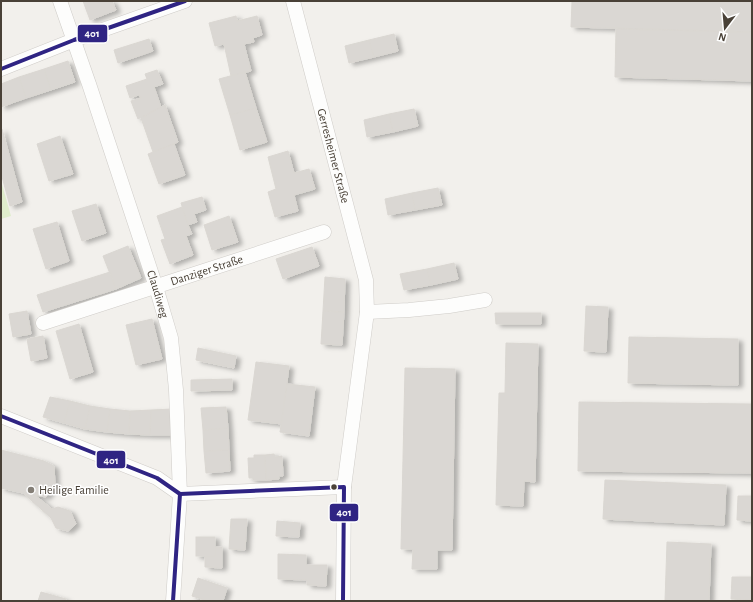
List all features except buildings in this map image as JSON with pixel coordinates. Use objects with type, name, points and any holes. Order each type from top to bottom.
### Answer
[{"type":"street","name":"Claudiweg","points":[[60,1],[156,287],[171,338],[176,390],[180,494],[173,601]]},
{"type":"street","points":[[1,69],[74,40],[185,1]]},
{"type":"street","name":"Gerresheimer Straße","points":[[293,1],[366,280],[367,312],[344,487],[343,601]]},
{"type":"street","name":"Danziger Straße","points":[[43,323],[324,232]]},
{"type":"street","points":[[367,312],[409,310],[485,300]]},
{"type":"street","points":[[1,416],[157,478],[180,494],[344,487]]},
{"type":"green space","points":[[1,181],[11,216],[1,219]]},
{"type":"transit line","name":"401","points":[[1,69],[74,40],[185,1]]},
{"type":"transit line","name":"401","points":[[1,416],[157,478],[180,494],[344,487],[343,601]]},
{"type":"transit line","name":"401","points":[[173,601],[180,494]]},
{"type":"place","name":"Heilige Familie","points":[[31,490]]}]
